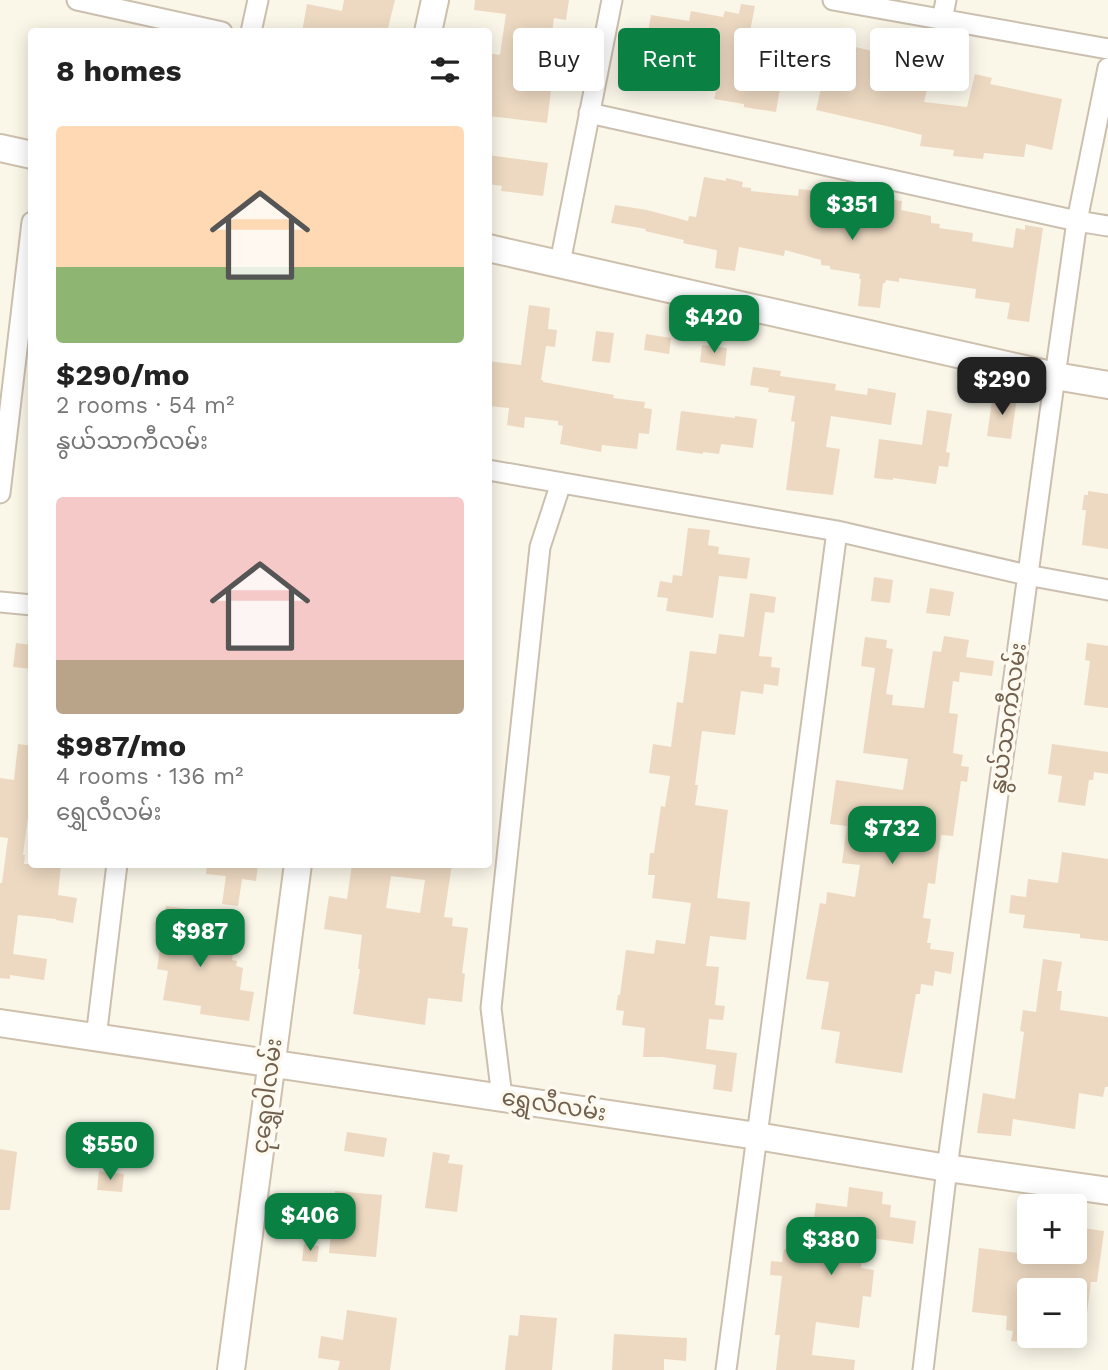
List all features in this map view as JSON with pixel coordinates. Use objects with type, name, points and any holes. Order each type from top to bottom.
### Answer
[{"type":"street","points":[[77,0],[204,28]]},
{"type":"street","points":[[252,28],[258,0]]},
{"type":"street","points":[[429,28],[435,0]]},
{"type":"street","points":[[559,263],[612,0]]},
{"type":"street","points":[[834,0],[944,10],[1108,49]]},
{"type":"street","name":"နွယ်သာကီလမ်း","points":[[927,1370],[947,1168],[1027,575],[1077,221],[1108,68]]},
{"type":"street","points":[[589,113],[1108,226]]},
{"type":"street","points":[[0,148],[28,154]]},
{"type":"street","points":[[492,249],[1108,386]]},
{"type":"street","points":[[0,493],[28,256]]},
{"type":"street","points":[[492,471],[837,531],[1027,575],[1108,590]]},
{"type":"street","points":[[502,1097],[491,1009],[540,547],[561,483]]},
{"type":"street","points":[[726,1370],[837,531]]},
{"type":"street","points":[[0,602],[28,606]]},
{"type":"street","points":[[96,1038],[117,868]]},
{"type":"street","name":"ငုရွှေဝါလမ်း","points":[[231,1370],[297,868]]},
{"type":"street","name":"ရွှေလီလမ်း","points":[[0,1024],[502,1097],[1108,1191]]},
{"type":"building","points":[[344,0],[395,0],[388,28],[303,28],[307,4],[342,11]]},
{"type":"building","points":[[475,0],[569,0],[566,20],[554,18],[553,28],[513,28],[513,91],[551,91],[547,123],[492,116],[492,54],[500,55],[506,14],[474,10]]},
{"type":"building","points":[[741,4],[755,6],[751,28],[734,28],[734,91],[780,91],[776,112],[714,99],[716,91],[720,91],[720,28],[649,28],[651,15],[689,21],[691,11],[723,17],[725,11],[739,14]]},
{"type":"building","points":[[856,47],[870,50],[870,91],[927,91],[924,102],[967,107],[975,74],[992,78],[990,84],[1062,99],[1052,150],[1026,144],[1024,157],[984,153],[983,159],[953,156],[954,150],[920,146],[922,135],[816,110],[820,91],[856,91]]},
{"type":"building","points":[[492,156],[548,163],[543,196],[501,191],[502,186],[492,185]]},
{"type":"building","points":[[704,177],[743,182],[742,187],[751,188],[751,191],[798,196],[799,189],[827,192],[825,204],[867,211],[868,205],[883,207],[885,199],[902,201],[901,210],[931,216],[931,223],[940,224],[939,228],[973,233],[972,241],[1013,248],[1016,228],[1025,230],[1025,225],[1043,228],[1029,322],[1007,319],[1010,303],[975,298],[976,289],[899,278],[899,282],[886,280],[883,283],[880,308],[858,306],[860,274],[830,269],[830,266],[821,265],[821,260],[785,250],[784,256],[739,247],[735,271],[715,268],[716,250],[683,243],[684,240],[645,231],[646,229],[611,223],[615,205],[688,221],[689,216],[696,217]]},
{"type":"building","points":[[529,305],[550,308],[548,329],[557,330],[555,347],[546,346],[541,380],[614,395],[613,398],[645,402],[644,408],[652,409],[649,434],[639,433],[637,449],[602,445],[601,452],[560,444],[563,426],[558,425],[558,421],[525,417],[524,428],[507,425],[509,408],[492,406],[492,361],[521,365]]},
{"type":"building","points":[[596,331],[614,333],[610,363],[592,361]]},
{"type":"building","points":[[646,334],[671,338],[669,354],[644,350]]},
{"type":"building","points":[[702,345],[727,348],[725,366],[700,362]]},
{"type":"building","points":[[753,367],[781,371],[780,376],[836,384],[835,390],[867,395],[868,388],[896,393],[891,425],[831,416],[826,447],[840,449],[833,495],[786,490],[795,422],[791,421],[795,396],[768,392],[769,388],[750,385]]},
{"type":"building","points":[[993,394],[1017,397],[1011,439],[987,436]]},
{"type":"building","points":[[927,410],[952,414],[946,452],[950,453],[948,467],[939,466],[936,484],[874,478],[879,439],[922,445]]},
{"type":"building","points":[[681,411],[757,419],[753,448],[721,444],[719,454],[676,450]]},
{"type":"building","points":[[1088,491],[1108,494],[1108,549],[1082,545],[1086,510],[1082,510],[1084,495],[1088,495]]},
{"type":"building","points":[[688,528],[710,530],[708,545],[719,547],[718,554],[750,558],[747,579],[719,576],[713,618],[666,611],[668,598],[657,597],[660,581],[672,583],[673,575],[682,576]]},
{"type":"building","points":[[874,577],[893,580],[890,603],[871,601]]},
{"type":"building","points":[[930,588],[954,592],[950,616],[926,613]]},
{"type":"building","points":[[750,593],[776,597],[774,613],[765,612],[759,656],[772,657],[771,667],[780,668],[778,686],[764,684],[763,694],[741,691],[735,735],[702,731],[695,785],[698,785],[695,805],[728,810],[717,898],[750,902],[746,940],[710,936],[706,966],[719,967],[715,1005],[725,1006],[723,1020],[709,1019],[706,1049],[737,1053],[732,1092],[713,1089],[716,1065],[663,1057],[643,1057],[645,1028],[622,1025],[624,1011],[616,1010],[626,950],[654,954],[656,940],[685,944],[691,903],[652,898],[655,875],[648,875],[650,853],[654,853],[661,806],[665,807],[670,776],[649,773],[653,744],[671,747],[677,702],[683,703],[690,651],[716,654],[719,634],[744,637]]},
{"type":"building","points":[[944,636],[969,640],[966,657],[994,661],[992,676],[960,672],[959,682],[953,681],[949,713],[958,714],[953,753],[963,755],[961,766],[969,767],[967,782],[961,781],[953,836],[941,835],[935,884],[928,883],[923,918],[931,919],[927,943],[931,943],[930,949],[954,952],[951,974],[935,971],[933,986],[921,984],[920,994],[916,994],[902,1073],[835,1063],[840,1032],[821,1029],[829,982],[806,979],[820,903],[826,904],[827,892],[855,897],[860,865],[842,863],[847,826],[830,824],[836,780],[903,790],[908,759],[863,753],[875,668],[861,666],[865,637],[887,640],[886,648],[893,649],[886,694],[893,695],[892,705],[924,708],[933,651],[941,652]]},
{"type":"building","points":[[16,643],[28,644],[28,669],[13,667]]},
{"type":"building","points":[[1087,643],[1108,646],[1108,708],[1084,705],[1090,661],[1085,660]]},
{"type":"building","points":[[18,744],[28,745],[28,817],[24,864],[28,864],[28,868],[61,868],[58,895],[77,898],[73,923],[18,915],[13,954],[47,959],[44,980],[10,975],[10,979],[0,978],[0,883],[8,838],[0,837],[0,778],[14,780]]},
{"type":"building","points":[[1052,744],[1108,752],[1108,774],[1094,772],[1093,780],[1089,780],[1085,806],[1058,802],[1062,776],[1048,774]]},
{"type":"building","points":[[1062,852],[1108,859],[1108,941],[1080,938],[1080,934],[1023,928],[1025,915],[1009,913],[1011,895],[1026,897],[1028,879],[1058,883]]},
{"type":"building","points":[[207,868],[258,868],[256,881],[242,879],[238,906],[222,904],[226,876],[206,874]]},
{"type":"building","points":[[351,868],[451,868],[444,917],[453,918],[452,926],[468,928],[462,973],[465,974],[462,1002],[428,998],[425,1025],[353,1014],[362,935],[324,929],[329,896],[347,899]],"holes":[[[391,876],[425,880],[420,913],[386,908]]]},
{"type":"building","points":[[166,906],[205,911],[200,946],[233,951],[232,960],[237,961],[236,966],[243,968],[240,990],[254,992],[249,1021],[200,1014],[201,1006],[163,1000],[168,971],[157,969]]},
{"type":"building","points":[[1043,959],[1062,962],[1057,991],[1062,991],[1060,1010],[1108,1017],[1108,1087],[1105,1087],[1103,1097],[1079,1093],[1075,1129],[1013,1119],[1011,1136],[977,1133],[983,1093],[1015,1099],[1024,1032],[1020,1031],[1023,1010],[1036,1012]]},
{"type":"building","points":[[347,1132],[387,1138],[384,1157],[344,1151]]},
{"type":"building","points":[[0,1149],[17,1152],[10,1210],[0,1210]]},
{"type":"building","points":[[433,1152],[450,1155],[448,1163],[463,1165],[457,1212],[425,1208]]},
{"type":"building","points":[[99,1171],[124,1174],[122,1192],[97,1190]]},
{"type":"building","points":[[849,1187],[883,1192],[882,1204],[891,1205],[890,1217],[916,1221],[913,1244],[864,1237],[861,1268],[874,1270],[871,1297],[863,1296],[859,1328],[816,1322],[812,1355],[855,1360],[854,1370],[776,1370],[780,1335],[775,1335],[782,1276],[770,1275],[771,1261],[782,1262],[784,1249],[810,1252],[816,1203],[847,1207]]},
{"type":"building","points":[[335,1191],[382,1195],[376,1257],[329,1253]]},
{"type":"building","points":[[1087,1229],[1104,1231],[1097,1282],[1091,1282],[1087,1313],[1087,1278],[1017,1278],[1017,1342],[1011,1341],[1013,1331],[1006,1330],[1007,1316],[972,1312],[979,1248],[1017,1253],[1017,1264],[1087,1264]]},
{"type":"building","points":[[304,1244],[319,1246],[317,1262],[302,1261]]},
{"type":"building","points":[[347,1310],[397,1318],[390,1370],[338,1370],[340,1361],[318,1358],[321,1336],[343,1340]]},
{"type":"building","points":[[520,1315],[557,1318],[552,1370],[505,1370],[509,1335],[518,1336]]},
{"type":"building","points":[[614,1334],[687,1338],[686,1361],[664,1359],[664,1370],[612,1370]]}]
